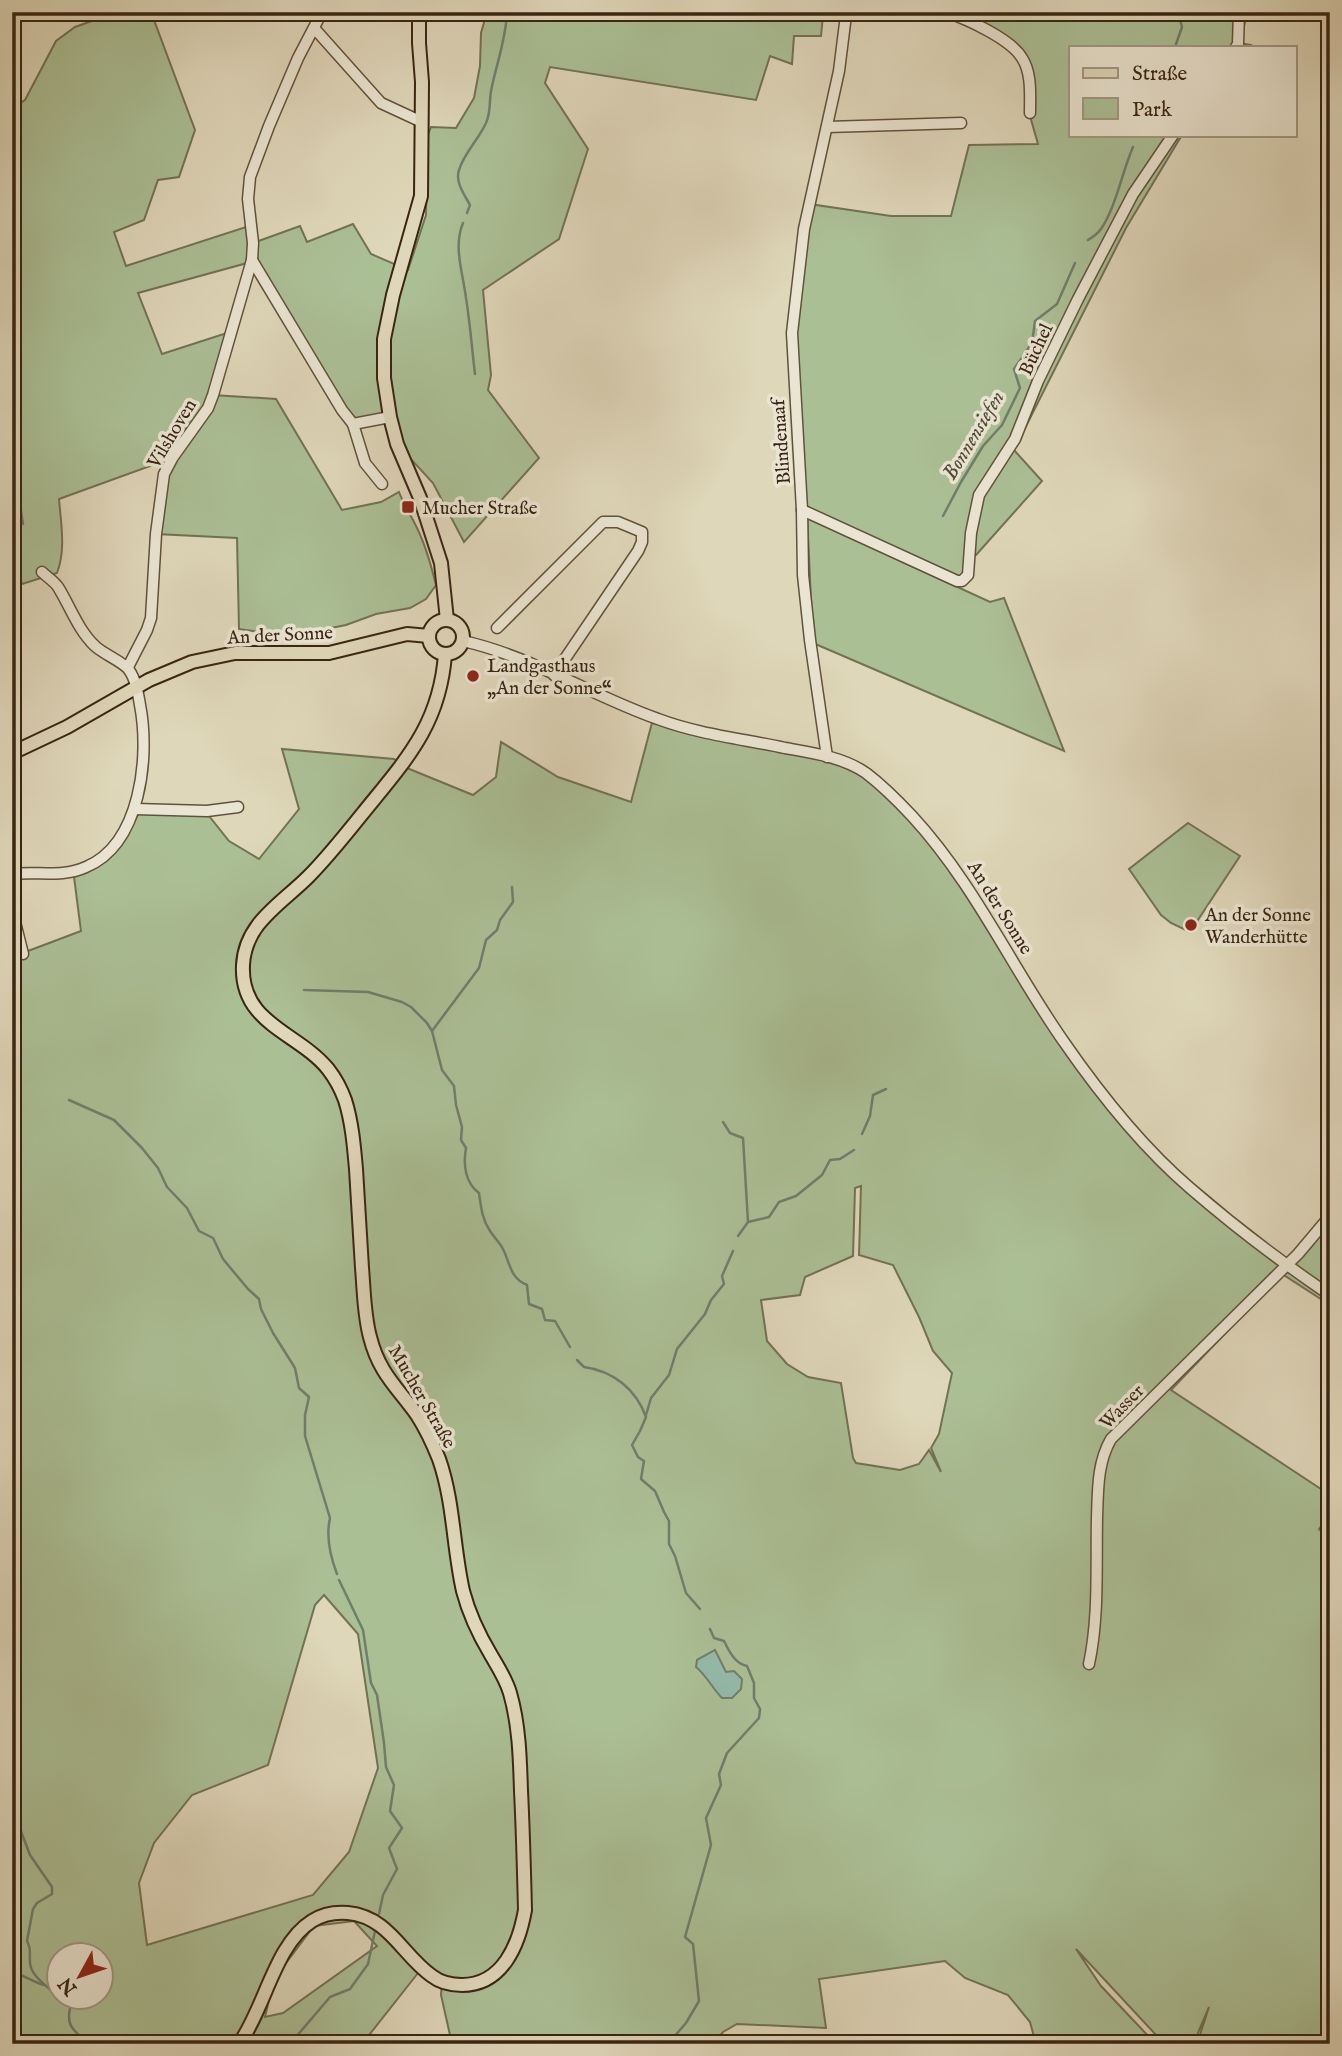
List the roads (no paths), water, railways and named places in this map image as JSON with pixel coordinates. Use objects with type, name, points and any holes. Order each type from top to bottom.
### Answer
[{"type":"main road","points":[[419,12],[422,82],[421,196],[393,295],[384,339],[384,378],[397,444],[433,533],[441,564],[447,620]]},
{"type":"main road","points":[[447,620],[458,625],[463,641],[456,651],[445,654],[433,648],[429,636],[433,627],[447,620]]},
{"type":"main road","name":"An der Sonne","points":[[12,752],[67,727],[137,687],[192,662],[233,654],[329,653],[407,634],[429,636]]},
{"type":"main road","name":"Mucher Straße","points":[[239,2044],[288,1944],[312,1921],[323,1916],[344,1913],[356,1914],[374,1921],[390,1932],[430,1976],[451,1984],[467,1985],[481,1982],[504,1965],[521,1933],[525,1910],[520,1772],[517,1731],[510,1693],[468,1607],[441,1465],[431,1440],[417,1416],[387,1378],[372,1346],[365,1306],[355,1163],[346,1104],[327,1068],[314,1055],[272,1025],[255,1007],[243,976],[247,944],[256,925],[328,855],[412,751],[437,701],[445,654]]},
{"type":"street","name":"Vilshoven","points":[[128,667],[148,630],[151,618],[156,534],[164,474],[208,408],[252,260],[253,243],[248,199],[250,177],[269,126],[308,37],[322,12]]},
{"type":"street","name":"Blindenaaf","points":[[827,757],[803,575],[803,510],[792,333],[804,229],[839,71],[846,15],[849,12]]},
{"type":"street","points":[[946,12],[965,18],[1012,46],[1023,59],[1029,78],[1030,113]]},
{"type":"street","points":[[1237,46],[1239,12]]},
{"type":"street","points":[[314,28],[381,103],[422,122]]},
{"type":"street","points":[[827,127],[961,123]]},
{"type":"street","name":"Büchel","points":[[803,510],[957,581],[965,578],[970,571],[971,533],[979,495],[1015,439],[1038,381],[1133,194],[1173,136]]},
{"type":"street","name":"Vilshoven","points":[[252,260],[353,424],[365,463],[382,484]]},
{"type":"street","points":[[353,424],[390,417]]},
{"type":"street","points":[[497,628],[603,522],[618,522],[642,532],[638,551],[554,675]]},
{"type":"street","points":[[12,874],[67,873],[101,859],[119,839],[135,809],[145,753],[143,719],[137,687],[128,667],[95,646],[56,584],[42,572]]},
{"type":"street","name":"An der Sonne","points":[[463,641],[499,650],[660,720],[827,757],[856,767],[867,774],[896,799],[933,840],[969,890],[1062,1040],[1121,1117],[1189,1187],[1286,1265],[1330,1295]]},
{"type":"street","points":[[135,809],[207,811],[238,807]]},
{"type":"street","points":[[12,910],[23,954]]},
{"type":"street","name":"Wasser","points":[[1089,1664],[1094,1642],[1096,1610],[1099,1481],[1105,1451],[1111,1439],[1298,1254],[1330,1216]]},
{"type":"waterway","points":[[467,213],[470,205],[461,188],[458,174],[464,158],[488,119],[507,12]]},
{"type":"waterway","name":"Bonnensiefen","points":[[1175,46],[1182,27],[1178,12]]},
{"type":"waterway","name":"Bonnensiefen","points":[[1088,240],[1100,230],[1106,220],[1133,147]]},
{"type":"waterway","points":[[463,223],[459,251],[475,374]]},
{"type":"waterway","name":"Bonnensiefen","points":[[943,516],[983,446],[1002,425],[1020,388],[1014,369],[1032,343],[1035,321],[1057,304],[1075,263]]},
{"type":"waterway","points":[[12,480],[17,486],[23,524]]},
{"type":"waterway","points":[[512,887],[513,902],[500,920],[497,930],[486,940],[479,968],[432,1031],[442,1070],[454,1086],[462,1127],[461,1140],[466,1148],[466,1173],[479,1193],[485,1222],[503,1249],[514,1274],[527,1285],[529,1304],[542,1309],[545,1320],[555,1321],[570,1347]]},
{"type":"waterway","points":[[304,990],[368,992],[402,1002],[411,1007],[432,1031]]},
{"type":"waterway","points":[[862,1134],[870,1116],[873,1095],[886,1089]]},
{"type":"waterway","points":[[69,1100],[114,1120],[142,1148],[158,1168],[167,1187],[187,1208],[199,1231],[213,1238],[223,1259],[259,1299],[273,1333],[295,1368],[299,1388],[309,1397],[305,1415],[305,1436],[330,1518],[329,1546],[337,1574]]},
{"type":"waterway","points":[[723,1122],[730,1133],[743,1138],[748,1222],[738,1236]]},
{"type":"waterway","points":[[748,1222],[769,1217],[779,1202],[796,1196],[822,1175],[830,1160],[840,1159],[854,1150]]},
{"type":"waterway","points":[[646,1415],[651,1398],[669,1375],[677,1349],[705,1314],[711,1300],[724,1284],[722,1276],[733,1251]]},
{"type":"waterway","points":[[577,1360],[584,1367],[614,1377],[630,1390],[642,1407],[646,1417],[632,1445],[638,1457],[644,1461],[641,1479],[655,1491],[669,1521],[669,1544],[686,1593],[700,1609]]},
{"type":"waterway","points":[[339,1580],[363,1630],[371,1683],[377,1695],[386,1767],[394,1785],[390,1811],[402,1828],[389,1848],[397,1869],[383,1895],[379,1914]]},
{"type":"waterway","points":[[674,2044],[673,2038],[699,2001],[693,1944],[685,1937],[711,1845],[706,1818],[721,1785],[719,1774],[727,1753],[759,1718],[760,1709],[754,1698],[754,1683],[747,1666],[736,1660],[724,1641],[714,1638],[710,1629]]},
{"type":"waterway","points":[[12,1787],[19,1799],[19,1826],[30,1855],[52,1887],[52,1894],[37,1903],[33,1909],[27,1941],[31,1968],[46,1986]]},
{"type":"waterway","points":[[290,2044],[330,1997],[350,1989],[368,1964],[375,1931]]},
{"type":"waterway","points":[[12,1972],[44,1985]]},
{"type":"waterway","points":[[70,2010],[71,2026],[89,2044]]},
{"type":"place","name":"Mucher Straße","points":[[408,507]]},
{"type":"place","name":"Landgasthaus „An der Sonne“","points":[[473,676]]},
{"type":"place","name":"An der Sonne Wanderhütte","points":[[1191,925]]}]
